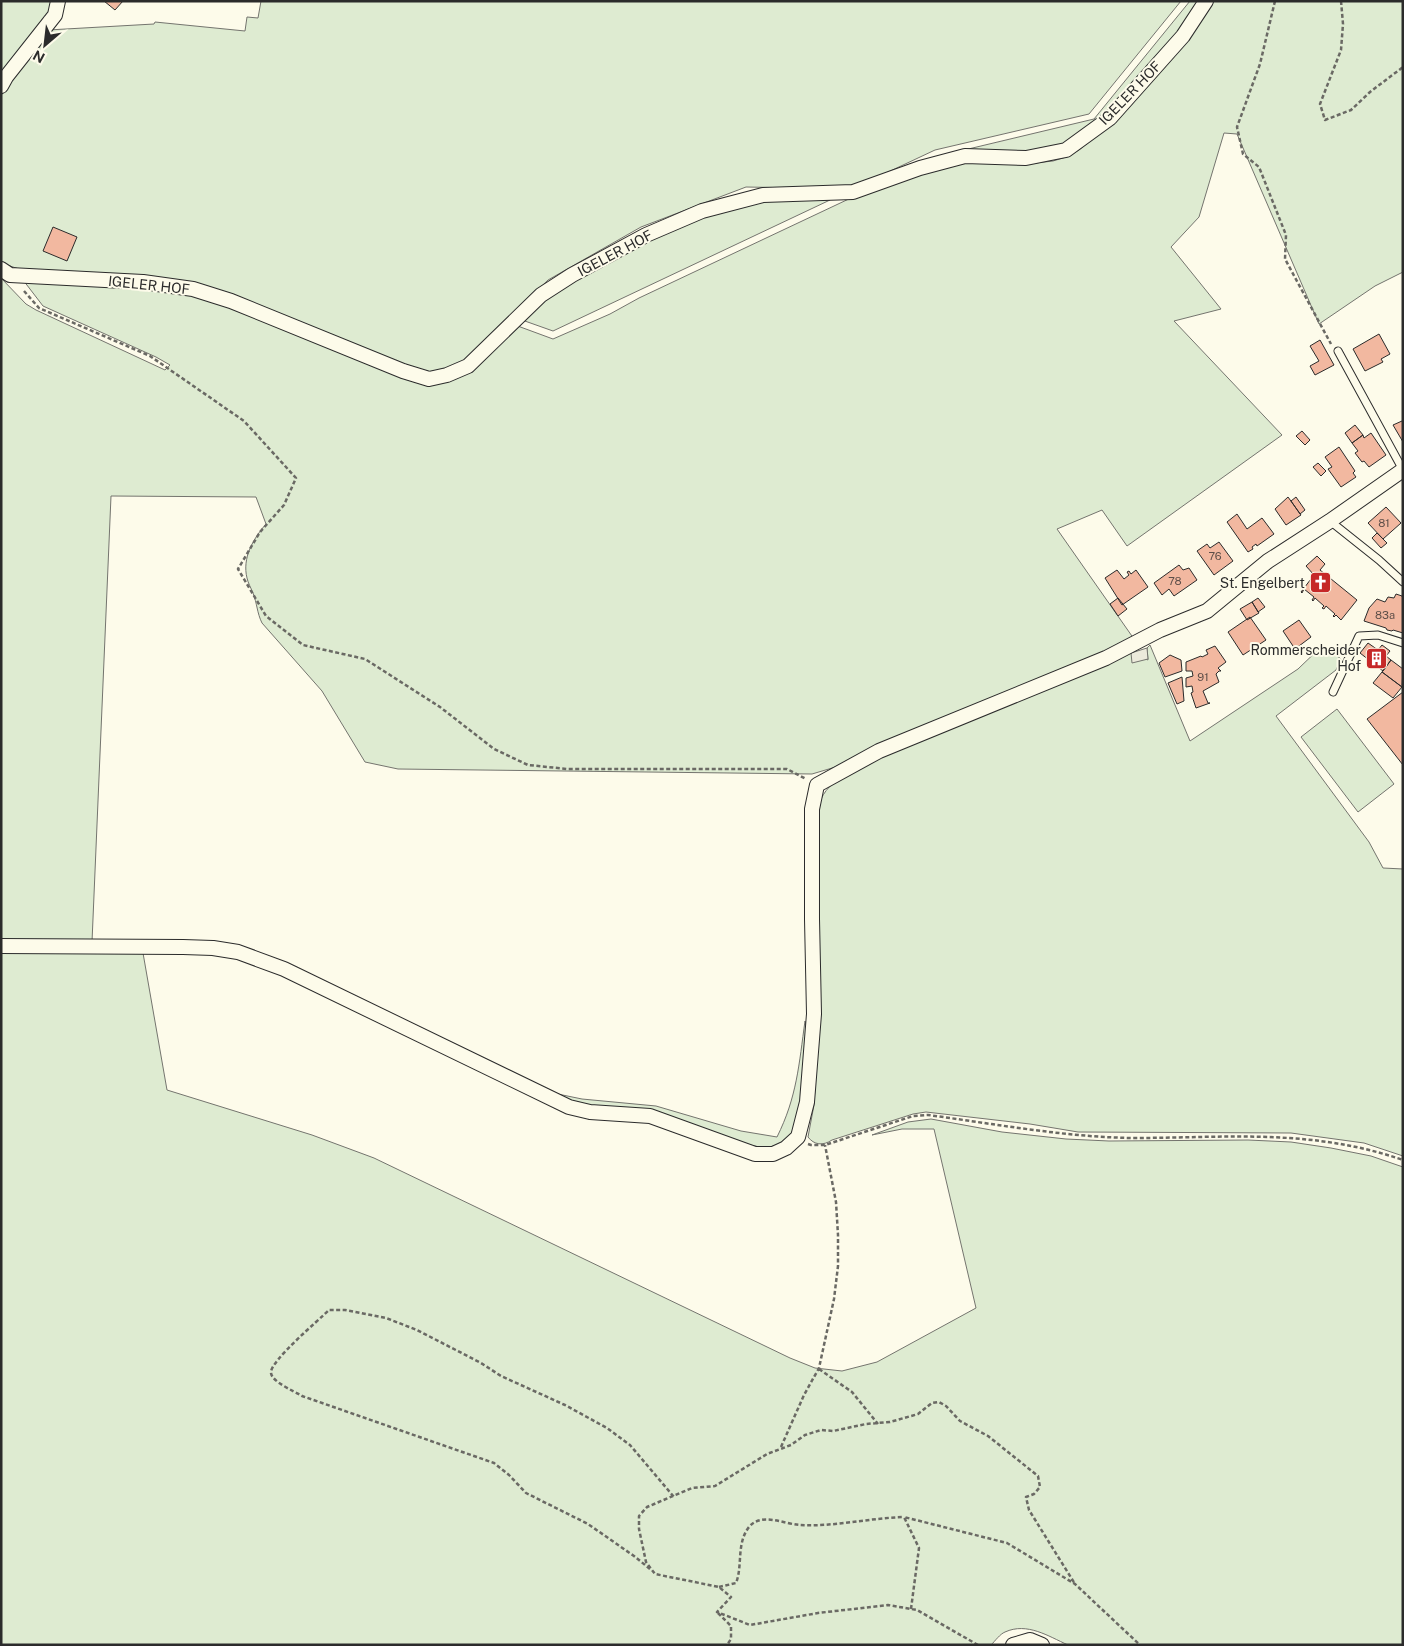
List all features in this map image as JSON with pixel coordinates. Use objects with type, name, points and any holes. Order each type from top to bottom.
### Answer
[{"type":"street","points":[[1,86],[55,15],[58,1]]},
{"type":"street","name":"IGELER HOF","points":[[5,272],[143,282],[193,289],[231,301],[403,371],[428,379],[447,375],[468,366],[541,295],[572,275],[646,235],[702,211],[763,195],[854,192],[920,168],[965,156],[1026,158],[1066,150],[1110,118],[1183,36],[1206,1]]},
{"type":"street","points":[[1,946],[183,947],[214,948],[238,952],[284,969],[568,1107],[590,1112],[650,1116],[755,1154],[773,1154],[786,1148],[798,1136],[807,1102],[814,1014],[812,808],[817,785],[878,750],[1106,658],[1160,630],[1207,610],[1268,561],[1403,470]]},
{"type":"street","points":[[1013,1645],[1030,1640],[1042,1645]]},
{"type":"lane","points":[[1338,351],[1403,470]]},
{"type":"lane","points":[[1330,521],[1403,582]]},
{"type":"lane","points":[[1333,692],[1360,636],[1378,635],[1403,643]]},
{"type":"path","points":[[1274,1],[1260,64],[1236,127],[1243,154],[1259,167],[1286,235],[1285,259],[1322,330],[1332,346],[1338,351]]},
{"type":"path","points":[[1341,1],[1343,24],[1341,50],[1320,104],[1325,120],[1351,110],[1370,92],[1403,67]]},
{"type":"path","points":[[5,272],[39,308],[150,356],[244,421],[296,478],[284,505],[260,532],[238,569],[266,616],[303,645],[365,659],[440,707],[494,748],[528,765],[567,769],[787,769],[817,785]]},
{"type":"path","points":[[781,1447],[804,1395],[819,1368],[834,1298],[838,1266],[838,1235],[836,1202],[825,1145],[913,1116],[928,1115],[1069,1135],[1132,1138],[1291,1137],[1356,1146],[1403,1160]]},
{"type":"path","points":[[674,1497],[630,1445],[606,1428],[565,1405],[501,1376],[482,1363],[425,1334],[386,1318],[345,1310],[329,1310],[288,1348],[272,1368],[271,1373],[275,1381],[302,1396],[494,1463],[509,1475],[526,1493],[588,1524],[656,1574],[719,1587],[736,1583],[739,1574],[742,1539],[750,1526],[762,1519],[798,1525],[824,1525],[877,1518],[904,1517],[1007,1543],[1075,1584],[1140,1645]]},
{"type":"path","points":[[819,1368],[852,1392],[878,1424]]},
{"type":"path","points":[[656,1574],[646,1562],[639,1529],[639,1516],[647,1507],[692,1488],[715,1486],[745,1466],[781,1447],[791,1445],[805,1435],[821,1430],[833,1431],[866,1424],[890,1422],[918,1414],[932,1404],[939,1402],[946,1406],[960,1421],[988,1436],[1038,1476],[1040,1487],[1034,1494],[1026,1497],[1028,1510],[1075,1584]]},
{"type":"path","points":[[904,1517],[919,1548],[910,1609]]},
{"type":"path","points":[[717,1612],[732,1597],[719,1587]]},
{"type":"path","points":[[717,1612],[750,1625],[818,1613],[888,1605],[917,1610],[978,1645]]},
{"type":"path","points":[[717,1612],[731,1626],[731,1639],[727,1645]]},
{"type":"green space","points":[[1,1],[54,1],[47,18],[1,79]]},
{"type":"green space","points":[[261,1],[1181,1],[1089,114],[935,150],[852,189],[746,187],[641,227],[548,280],[467,359],[447,369],[427,373],[416,371],[219,292],[19,269],[1,263],[1,96],[48,30],[154,24],[155,22],[245,31],[247,17],[258,18]]},
{"type":"green space","points":[[1190,1],[1202,1],[1184,27],[1118,102],[1064,149],[939,156],[1094,119]]},
{"type":"green space","points":[[1206,1],[1403,1],[1403,272],[1375,286],[1319,324],[1237,134],[1224,133],[1199,217],[1171,247],[1221,309],[1174,321],[1282,435],[1127,546],[1102,510],[1057,529],[1134,639],[849,763],[812,774],[398,769],[365,762],[322,691],[262,623],[247,580],[246,571],[247,556],[257,536],[266,524],[256,497],[111,496],[92,942],[1,941],[1,278],[26,304],[36,310],[165,370],[170,365],[156,357],[43,306],[20,276],[185,291],[433,383],[515,325],[553,339],[610,314],[639,298],[853,197],[953,162],[1026,164],[1053,161],[1066,157],[1079,150],[1104,129]]},
{"type":"green space","points":[[751,199],[830,200],[553,331],[522,320],[538,301],[648,238]]},
{"type":"green space","points":[[1150,645],[1190,741],[1298,669],[1323,645],[1341,659],[1336,670],[1276,716],[1369,842],[1383,868],[1403,869],[1403,1156],[1364,1143],[1291,1133],[1078,1132],[1030,1124],[926,1112],[913,1114],[825,1143],[813,1142],[808,1137],[814,1105],[818,1027],[816,820],[818,806],[823,795],[837,780],[865,764],[1131,652],[1148,660],[1147,648]]},
{"type":"green space","points":[[1337,709],[1394,784],[1358,812],[1301,737]]},
{"type":"green space","points":[[1,951],[143,953],[167,1090],[312,1135],[374,1158],[790,1358],[815,1368],[842,1371],[877,1362],[976,1308],[934,1129],[902,1129],[872,1135],[908,1122],[931,1119],[1002,1132],[1066,1139],[1291,1142],[1371,1156],[1403,1167],[1403,1645],[1068,1645],[1037,1631],[1013,1629],[1003,1633],[991,1645],[1,1645]]},
{"type":"green space","points":[[805,1021],[809,1035],[804,1099],[791,1134],[778,1145],[765,1148],[750,1145],[568,1102],[548,1092],[582,1099],[656,1106],[741,1131],[777,1137],[793,1094]]},
{"type":"shaded area","points":[[1147,648],[1148,659],[1132,663],[1131,653]]},
{"type":"building","points":[[104,1],[123,1],[115,10]]},
{"type":"building","points":[[53,227],[77,237],[67,261],[43,251]]},
{"type":"building","points":[[1379,334],[1390,354],[1381,359],[1383,362],[1365,371],[1353,349]]},
{"type":"building","points":[[1320,340],[1334,365],[1315,375],[1310,366],[1319,361],[1310,346]]},
{"type":"building","points":[[1403,422],[1403,442],[1393,425]]},
{"type":"building","points":[[1355,425],[1363,435],[1352,443],[1345,433]]},
{"type":"building","points":[[1302,431],[1310,440],[1305,445],[1296,436]]},
{"type":"building","points":[[1371,433],[1386,455],[1369,467],[1355,453],[1358,451],[1352,443],[1363,435],[1364,438]]},
{"type":"building","points":[[1339,447],[1355,471],[1353,473],[1356,477],[1341,487],[1328,469],[1332,467],[1325,457]]},
{"type":"building","points":[[1318,463],[1326,471],[1321,476],[1313,467]]},
{"type":"building","points":[[1288,497],[1301,515],[1286,525],[1275,509]]},
{"type":"building","points":[[1296,497],[1305,510],[1300,514],[1291,501]]},
{"type":"building","points":[[1386,507],[1401,523],[1383,539],[1368,523]]},
{"type":"building","points":[[1237,514],[1247,529],[1262,518],[1274,534],[1257,546],[1256,544],[1248,552],[1227,522]]},
{"type":"building","points":[[1377,533],[1387,543],[1381,548],[1372,538]]},
{"type":"building","points":[[1219,542],[1233,561],[1214,575],[1197,551],[1207,544],[1210,548]]},
{"type":"building","name":"St. Engelbert","points":[[1317,556],[1325,564],[1320,570],[1357,600],[1341,620],[1336,615],[1334,617],[1335,614],[1326,606],[1324,609],[1322,608],[1324,606],[1315,598],[1313,601],[1314,597],[1304,589],[1301,592],[1314,575],[1306,566]]},
{"type":"building","points":[[1179,565],[1183,570],[1189,568],[1197,580],[1174,596],[1169,589],[1162,595],[1154,583]]},
{"type":"building","points":[[1117,570],[1124,579],[1129,575],[1127,572],[1129,571],[1131,574],[1136,570],[1148,587],[1122,605],[1105,578]]},
{"type":"building","points":[[1396,594],[1403,598],[1403,633],[1387,630],[1364,621],[1369,608],[1377,599],[1385,602],[1388,597],[1394,598]]},
{"type":"building","points":[[1118,598],[1127,609],[1118,616],[1110,604]]},
{"type":"building","points":[[1258,598],[1265,607],[1258,612],[1252,602]]},
{"type":"building","points":[[1252,602],[1259,613],[1247,620],[1240,609]]},
{"type":"building","points":[[1250,617],[1266,640],[1243,655],[1228,632]]},
{"type":"building","points":[[1299,620],[1311,637],[1295,649],[1283,631]]},
{"type":"building","name":"Rommerscheider Hof","points":[[1368,643],[1378,650],[1382,645],[1390,651],[1386,656],[1391,660],[1383,671],[1360,653]]},
{"type":"building","points":[[1215,646],[1226,662],[1218,668],[1221,671],[1216,674],[1219,682],[1203,691],[1208,703],[1210,703],[1196,708],[1191,693],[1193,692],[1192,686],[1186,687],[1186,678],[1193,676],[1192,671],[1186,671],[1186,662],[1208,654],[1206,650]]},
{"type":"building","points":[[1170,655],[1181,660],[1182,671],[1165,677],[1159,663]]},
{"type":"building","points":[[1391,660],[1403,669],[1402,687],[1382,672]]},
{"type":"building","points":[[1382,672],[1402,687],[1393,698],[1373,683]]},
{"type":"building","points":[[1182,677],[1184,701],[1177,704],[1168,683]]},
{"type":"building","points":[[1403,692],[1403,765],[1367,719]]},
{"type":"place","name":"St. Engelbert","points":[[1321,583]]},
{"type":"place","name":"Rommerscheider Hof","points":[[1377,658]]}]
